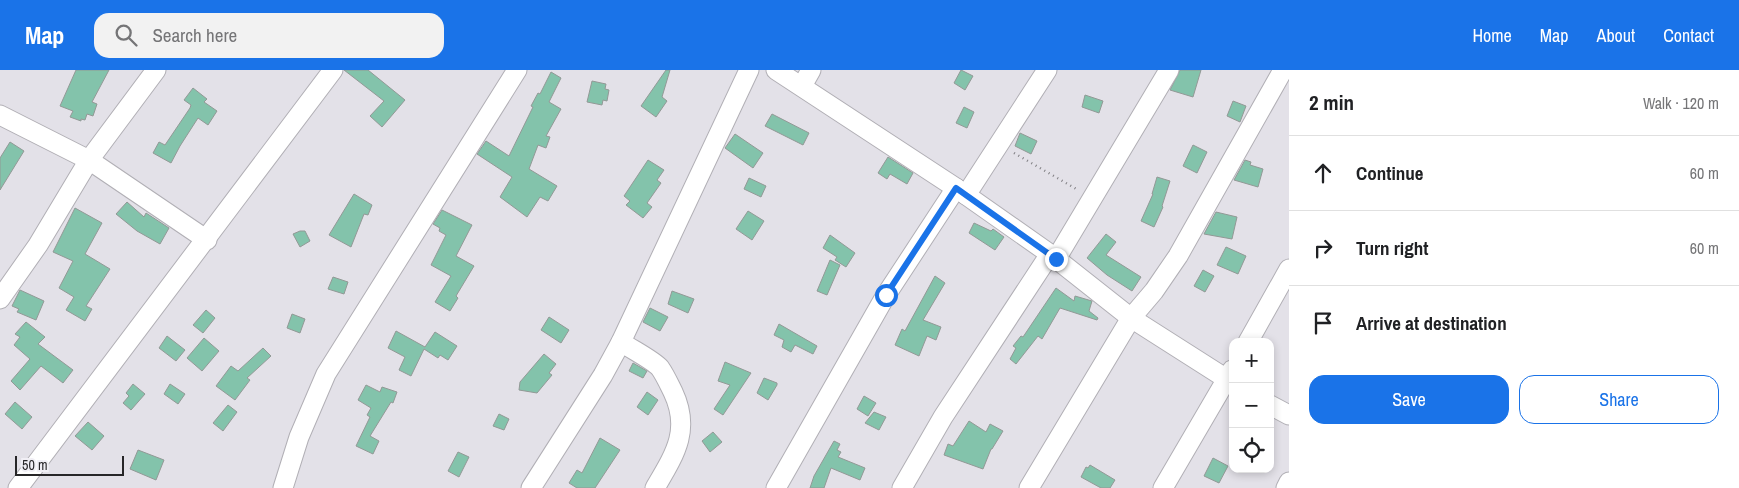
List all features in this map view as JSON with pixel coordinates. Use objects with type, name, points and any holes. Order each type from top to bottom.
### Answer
[{"type":"street","points":[[0,299],[38,245],[89,160],[156,70]]},
{"type":"street","points":[[26,486],[334,70]]},
{"type":"street","points":[[283,488],[299,437],[326,374],[417,232],[517,70]]},
{"type":"street","points":[[530,488],[603,375],[621,342],[749,70]]},
{"type":"street","points":[[776,70],[806,78],[1052,257],[1131,318],[1229,376]]},
{"type":"street","points":[[776,488],[886,295],[961,192],[1000,144],[1047,70]]},
{"type":"street","points":[[902,488],[943,418],[1093,198],[1169,70]]},
{"type":"street","points":[[1029,488],[1131,318],[1154,291],[1178,256],[1283,70]]},
{"type":"street","points":[[0,115],[89,160],[207,240]]},
{"type":"street","points":[[1250,338],[1289,269]]},
{"type":"street","points":[[621,342],[659,367],[678,402],[682,417],[677,446],[655,488]]},
{"type":"street","points":[[1163,488],[1229,380]]},
{"type":"street","points":[[1274,408],[1289,415]]},
{"type":"street","points":[[1286,488],[1289,482]]},
{"type":"path","points":[[1000,144],[1093,198]]},
{"type":"building","points":[[76,70],[109,70],[92,102],[97,104],[93,116],[87,114],[85,120],[81,119],[81,121],[70,117],[73,111],[60,106]]},
{"type":"building","points":[[344,70],[368,70],[405,100],[382,127],[370,116],[384,101]]},
{"type":"building","points":[[666,70],[670,70],[662,97],[667,101],[656,117],[641,106]]},
{"type":"building","points":[[961,70],[973,76],[965,90],[954,83]]},
{"type":"building","points":[[1180,70],[1201,70],[1193,97],[1170,90]]},
{"type":"building","points":[[551,72],[561,78],[549,102],[561,109],[546,136],[550,137],[546,148],[538,145],[529,169],[557,186],[548,201],[540,197],[527,217],[500,197],[512,177],[477,154],[486,141],[509,156],[533,107],[531,106],[538,93],[540,94]]},
{"type":"building","points":[[592,81],[606,84],[605,89],[609,90],[607,101],[603,100],[602,105],[587,102]]},
{"type":"building","points":[[193,88],[207,99],[204,102],[217,111],[208,125],[198,118],[171,163],[153,153],[159,142],[165,145],[190,108],[191,105],[184,100]]},
{"type":"building","points":[[1085,95],[1103,101],[1099,113],[1082,107]]},
{"type":"building","points":[[1233,101],[1246,106],[1240,122],[1227,116]]},
{"type":"building","points":[[964,107],[974,112],[967,128],[956,123]]},
{"type":"building","points":[[772,114],[809,133],[803,145],[765,126]]},
{"type":"building","points":[[1020,133],[1037,141],[1031,154],[1015,146]]},
{"type":"building","points":[[735,134],[763,153],[753,168],[725,148]]},
{"type":"building","points":[[10,142],[24,151],[0,190],[0,158]]},
{"type":"building","points":[[1193,145],[1207,152],[1197,173],[1183,166]]},
{"type":"building","points":[[888,157],[913,173],[907,184],[890,174],[887,179],[878,173]]},
{"type":"building","points":[[648,160],[664,170],[657,180],[661,183],[647,203],[652,207],[643,218],[626,205],[630,201],[624,196]]},
{"type":"building","points":[[1245,160],[1251,162],[1250,165],[1263,169],[1258,187],[1234,180]]},
{"type":"building","points":[[1157,177],[1170,181],[1163,207],[1154,227],[1141,221],[1153,194]]},
{"type":"building","points":[[749,178],[766,186],[761,197],[744,189]]},
{"type":"building","points":[[354,194],[372,205],[368,215],[364,214],[351,247],[329,235]]},
{"type":"building","points":[[127,202],[144,217],[146,213],[169,228],[160,244],[137,231],[116,214]]},
{"type":"building","points":[[75,208],[102,223],[85,254],[110,269],[86,306],[92,309],[85,321],[66,310],[74,297],[59,288],[73,261],[53,252]]},
{"type":"building","points":[[442,210],[472,225],[456,256],[474,266],[456,296],[458,298],[450,311],[435,302],[451,276],[431,265],[446,235],[433,224]]},
{"type":"building","points":[[748,211],[764,221],[752,240],[736,229]]},
{"type":"building","points":[[1216,212],[1237,217],[1232,239],[1204,234]]},
{"type":"building","points":[[974,223],[991,231],[993,229],[1004,237],[995,250],[969,233]]},
{"type":"building","points":[[305,231],[310,241],[300,247],[293,234]]},
{"type":"building","points":[[1106,234],[1116,242],[1106,255],[1141,277],[1132,291],[1107,275],[1087,258]]},
{"type":"building","points":[[830,235],[855,253],[846,267],[835,260],[837,257],[823,248]]},
{"type":"building","points":[[1226,247],[1246,256],[1238,274],[1217,265]]},
{"type":"building","points":[[830,260],[840,265],[827,295],[817,291]]},
{"type":"building","points":[[1203,270],[1214,276],[1205,292],[1194,286]]},
{"type":"building","points":[[935,276],[945,283],[923,320],[941,327],[936,340],[927,336],[919,356],[895,345],[902,329],[905,331]]},
{"type":"building","points":[[333,277],[348,282],[344,294],[328,289]]},
{"type":"building","points":[[1056,288],[1074,301],[1075,296],[1092,301],[1089,311],[1098,318],[1097,320],[1060,308],[1042,339],[1038,336],[1016,364],[1010,359],[1016,348],[1013,346],[1021,336],[1023,337]]},
{"type":"building","points":[[20,290],[44,301],[36,320],[17,312],[19,309],[12,306]]},
{"type":"building","points":[[672,291],[694,299],[688,313],[668,304]]},
{"type":"building","points":[[650,308],[668,317],[660,331],[643,322]]},
{"type":"building","points":[[206,310],[215,318],[203,333],[193,325]]},
{"type":"building","points":[[292,314],[305,319],[300,333],[287,328]]},
{"type":"building","points":[[549,317],[569,330],[561,343],[541,330]]},
{"type":"building","points":[[26,322],[45,337],[38,344],[73,370],[63,383],[41,366],[20,390],[11,381],[30,359],[14,345],[20,337],[15,334]]},
{"type":"building","points":[[779,324],[817,346],[813,354],[795,345],[791,352],[782,347],[784,340],[774,335]]},
{"type":"building","points":[[396,331],[425,347],[435,332],[457,346],[448,360],[440,355],[438,358],[424,349],[411,376],[399,370],[405,357],[388,348]]},
{"type":"building","points":[[167,336],[185,350],[176,361],[159,348]]},
{"type":"building","points":[[204,338],[219,351],[202,371],[187,358]]},
{"type":"building","points":[[263,348],[271,356],[247,378],[250,380],[235,400],[216,386],[231,366],[238,371]]},
{"type":"building","points":[[544,354],[556,364],[549,373],[552,375],[537,393],[519,390],[520,382]]},
{"type":"building","points":[[725,362],[751,373],[723,415],[714,409],[730,385],[718,381]]},
{"type":"building","points":[[633,363],[647,371],[643,378],[629,371]]},
{"type":"building","points":[[764,378],[777,383],[768,400],[757,393]]},
{"type":"building","points":[[133,384],[145,394],[131,410],[123,403],[129,396],[126,393]]},
{"type":"building","points":[[170,384],[185,394],[178,404],[164,394]]},
{"type":"building","points":[[366,385],[380,392],[382,387],[397,392],[393,403],[391,402],[370,436],[379,441],[373,454],[356,446],[370,417],[367,415],[371,408],[358,400]]},
{"type":"building","points":[[647,392],[658,400],[648,415],[637,407]]},
{"type":"building","points":[[864,396],[876,403],[868,416],[857,409]]},
{"type":"building","points":[[15,402],[32,417],[22,429],[5,414]]},
{"type":"building","points":[[228,405],[237,412],[223,431],[213,423]]},
{"type":"building","points":[[874,412],[886,417],[879,430],[865,423]]},
{"type":"building","points":[[499,414],[509,419],[504,430],[493,426]]},
{"type":"building","points":[[969,421],[986,432],[990,424],[1003,431],[991,449],[983,469],[944,455],[948,444],[953,446]]},
{"type":"building","points":[[88,422],[104,436],[92,450],[75,436]]},
{"type":"building","points":[[713,432],[722,442],[710,452],[702,441]]},
{"type":"building","points":[[600,438],[620,450],[595,488],[577,488],[569,483],[577,470],[582,473]]},
{"type":"building","points":[[834,441],[840,444],[837,450],[841,452],[838,457],[865,468],[860,480],[831,468],[824,488],[810,488],[814,476]]},
{"type":"building","points":[[138,450],[164,460],[156,480],[130,469]]},
{"type":"building","points":[[458,452],[469,457],[459,477],[448,471]]},
{"type":"building","points":[[1213,458],[1228,466],[1219,483],[1204,476]]},
{"type":"building","points":[[1090,465],[1115,480],[1110,488],[1101,488],[1081,477],[1086,467],[1088,468]]},
{"type":"route","points":[[886,295],[956,188],[1056,259]]}]
